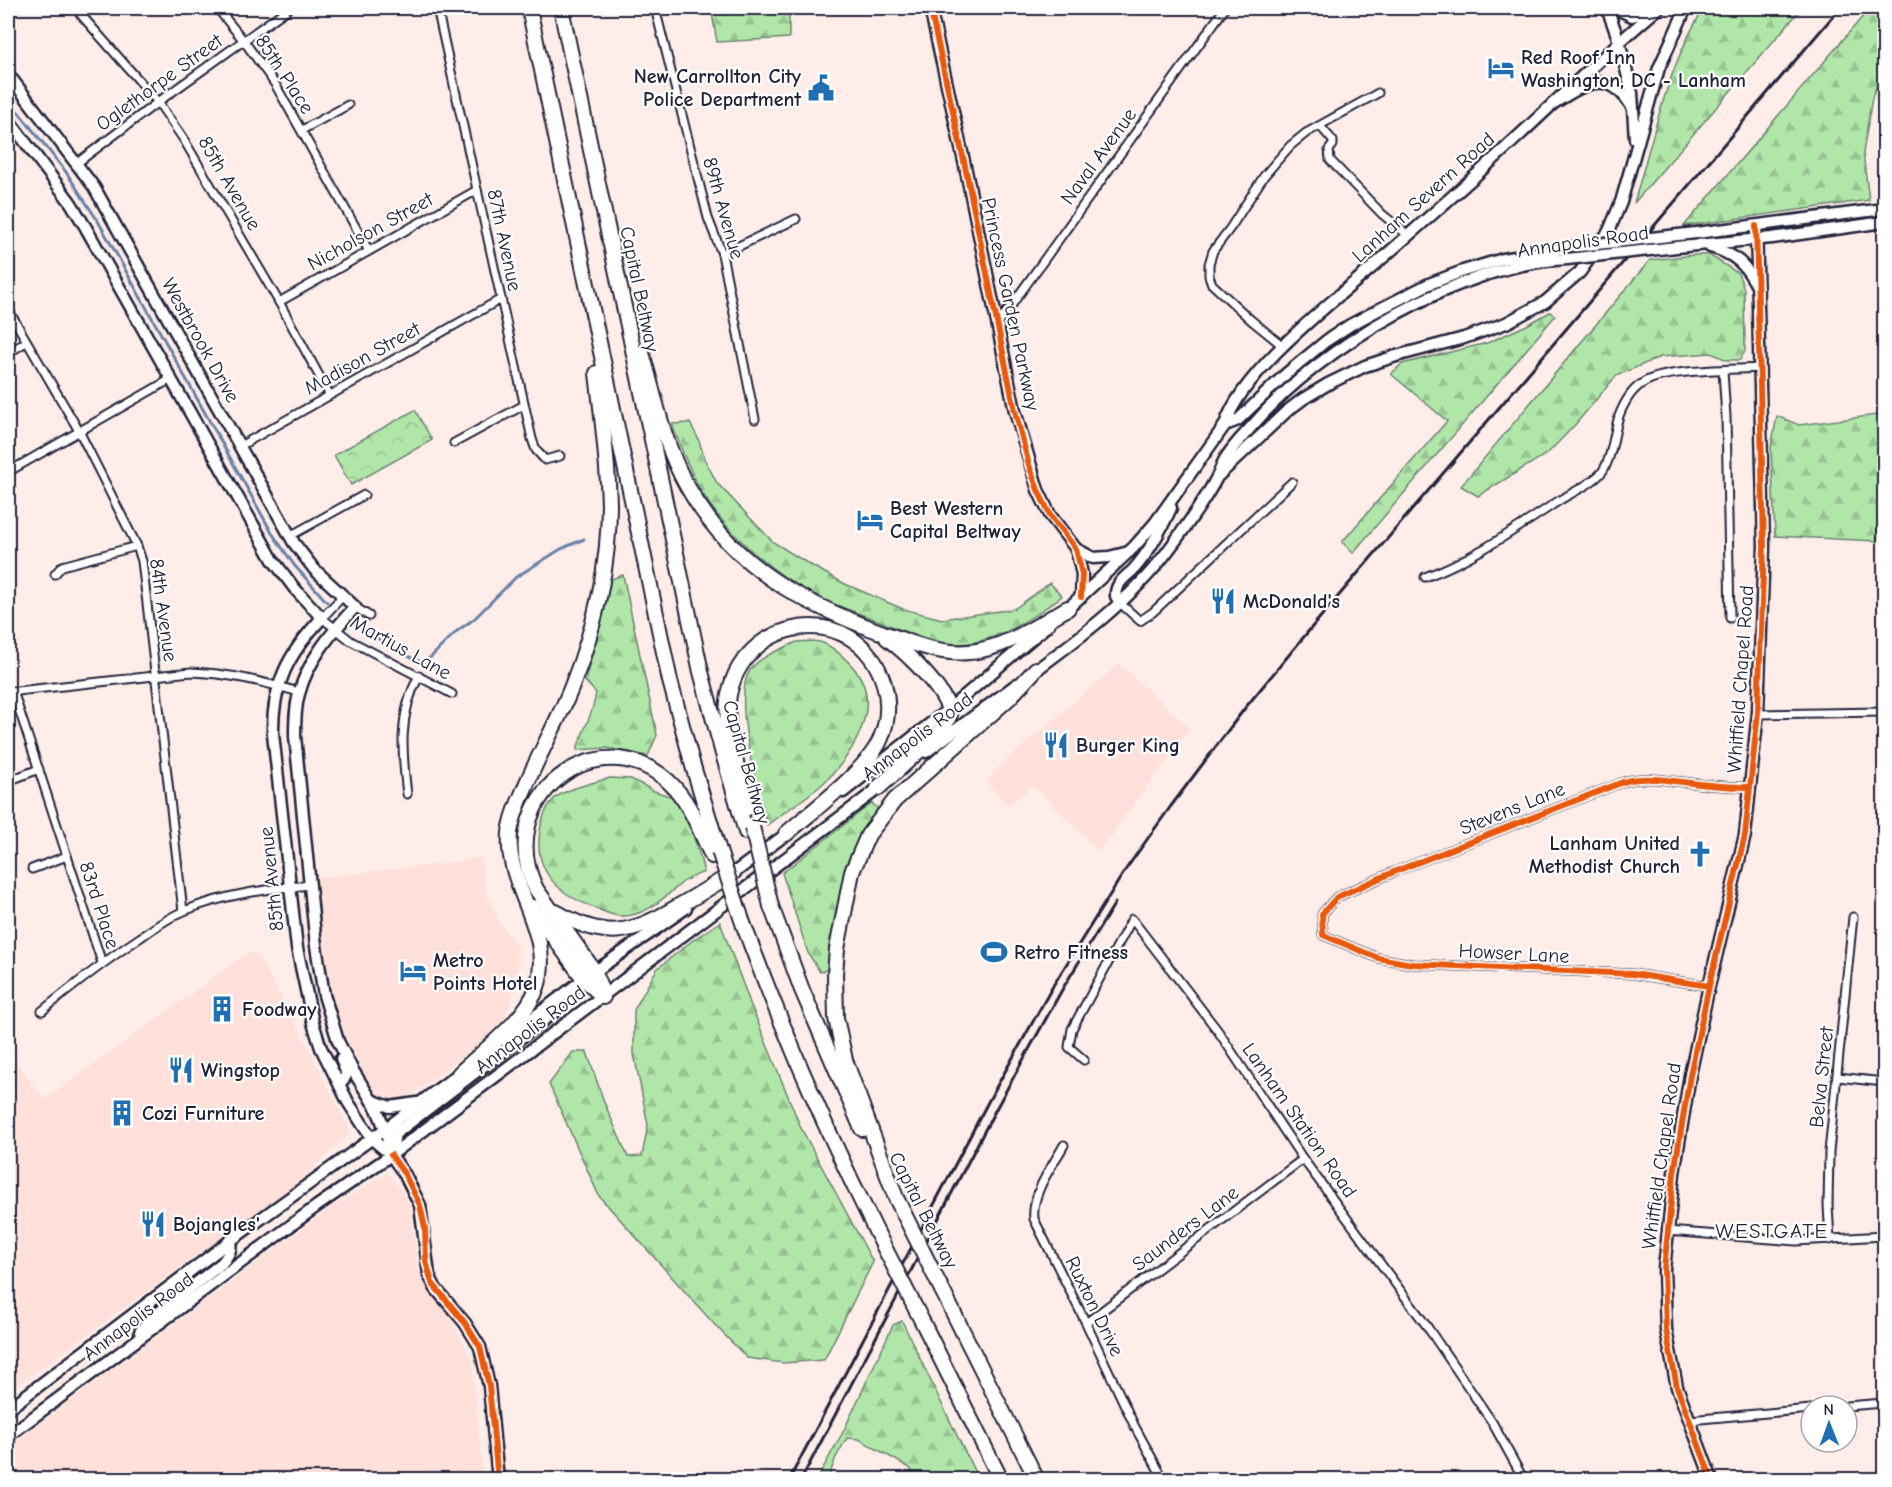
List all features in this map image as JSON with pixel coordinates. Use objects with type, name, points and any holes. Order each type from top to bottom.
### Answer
[{"type":"highway","points":[[529,8],[670,681],[715,854],[773,1005],[805,1080],[877,1233],[1001,1479]]},
{"type":"highway","name":"Capital Beltway","points":[[561,8],[701,672],[723,754],[749,829],[771,906],[802,990],[867,1140],[1037,1479]]},
{"type":"highway","points":[[606,224],[665,436],[682,478],[701,510],[741,556],[785,589],[811,603],[877,631],[940,651],[972,652],[1007,642],[1068,608]]},
{"type":"highway","points":[[459,1074],[527,1009],[540,979],[541,950],[537,933],[514,873],[510,849],[511,831],[515,812],[581,661],[598,599],[604,566],[609,507],[608,482],[590,299]]},
{"type":"highway","points":[[749,829],[729,728],[727,702],[736,674],[744,660],[767,638],[798,627],[828,628],[856,642],[876,663],[886,693],[886,723],[878,745],[869,759],[786,834]]},
{"type":"highway","points":[[877,631],[909,656],[947,702],[949,709],[949,721],[944,728],[878,788]]},
{"type":"highway","points":[[896,1198],[845,1060],[836,1018],[837,949],[852,872],[868,835],[880,816],[1009,698],[1036,669]]},
{"type":"highway","points":[[603,997],[530,876],[526,861],[526,830],[541,795],[559,777],[582,764],[600,760],[635,763],[653,770],[669,782],[683,799],[715,854]]},
{"type":"highway","points":[[551,909],[582,926],[610,931],[628,930],[656,919],[733,873]]},
{"type":"highway","points":[[524,896],[589,975]]},
{"type":"main road","name":"Princess Garden Parkway","points":[[930,8],[1016,411],[1038,490],[1050,515],[1076,549],[1082,574],[1081,597]]},
{"type":"main road","points":[[1607,8],[1619,41],[1634,109],[1632,164]]},
{"type":"main road","points":[[1615,8],[1632,16],[1658,8]]},
{"type":"main road","name":"Lanham Severn Road","points":[[1225,425],[1229,411],[1248,384],[1283,346],[1408,236],[1619,41],[1658,8]]},
{"type":"main road","points":[[1217,477],[1287,411],[1328,384],[1365,366],[1491,330],[1545,302],[1580,272],[1609,231],[1621,202],[1659,68],[1686,8]]},
{"type":"main road","name":"Westbrook Drive","points":[[8,74],[77,163],[111,215],[290,536],[314,569],[356,606]]},
{"type":"main road","points":[[1554,103],[1585,84],[1602,82],[1613,85],[1621,91],[1634,109]]},
{"type":"main road","points":[[8,119],[71,203],[273,560],[295,589],[322,618]]},
{"type":"main road","name":"Annapolis Road","points":[[8,1409],[230,1241],[385,1130],[589,975],[638,943],[870,772],[949,709],[1081,597],[1129,552],[1155,523],[1225,425],[1238,420],[1287,373],[1326,341],[1350,325],[1410,294],[1463,271],[1503,259],[1579,246],[1884,209]]},
{"type":"main road","name":"Annapolis Road","points":[[8,1436],[603,997],[1120,603],[1163,556],[1217,477],[1226,457],[1261,416],[1327,359],[1364,333],[1419,302],[1461,284],[1527,265],[1757,240],[1884,222]]},
{"type":"main road","name":"Whitfield Chapel Road","points":[[1712,1479],[1677,1387],[1666,1330],[1664,1269],[1667,1231],[1690,1075],[1708,986],[1745,835],[1758,714],[1764,546],[1756,226]]},
{"type":"main road","points":[[1704,245],[1738,259],[1751,274],[1758,288]]},
{"type":"main road","points":[[1120,603],[1116,596],[1118,585],[1141,561],[1159,534],[1179,488]]},
{"type":"main road","points":[[1076,549],[1093,558],[1129,552]]},
{"type":"main road","name":"85th Avenue","points":[[356,606],[335,629],[311,666],[299,692],[295,736],[324,995],[337,1035],[352,1069],[377,1109],[391,1155]]},
{"type":"main road","name":"85th Avenue","points":[[322,618],[292,655],[278,686],[273,711],[273,734],[289,887],[307,1002],[321,1048],[339,1083],[372,1139],[391,1155],[405,1175],[420,1205],[426,1262],[432,1283],[465,1323],[480,1347],[489,1386],[498,1479]]},
{"type":"main road","points":[[391,1155],[395,1134],[558,1009],[562,996]]},
{"type":"main road","points":[[337,1035],[340,1056],[347,1076],[339,1083]]},
{"type":"main road","points":[[371,1100],[390,1107],[403,1107],[423,1101]]},
{"type":"main road","points":[[130,1344],[148,1322],[222,1263],[229,1255],[230,1241]]},
{"type":"main road","points":[[8,1400],[24,1396]]},
{"type":"street","name":"85th Avenue","points":[[75,8],[158,102],[207,176],[329,394]]},
{"type":"street","name":"85th Place","points":[[217,8],[275,84],[369,251]]},
{"type":"street","name":"Oglethorpe Street","points":[[77,163],[244,41],[265,23],[289,8]]},
{"type":"street","name":"87th Avenue","points":[[437,8],[524,405],[536,450],[545,460],[560,456]]},
{"type":"street","name":"89th Avenue","points":[[655,8],[708,218],[722,254],[754,419]]},
{"type":"street","name":"Naval Avenue","points":[[998,324],[1225,8]]},
{"type":"street","points":[[1283,346],[1212,284],[1209,264],[1213,250],[1264,176],[1298,138],[1378,93]]},
{"type":"street","name":"85th Place","points":[[302,130],[348,105]]},
{"type":"street","points":[[1321,127],[1334,141],[1329,150],[1330,159],[1382,214],[1408,236]]},
{"type":"street","name":"Nicholson Street","points":[[279,302],[477,190]]},
{"type":"street","points":[[722,254],[796,219]]},
{"type":"street","name":"Madison Street","points":[[240,446],[501,299]]},
{"type":"street","name":"84th Avenue","points":[[8,309],[79,431],[137,546],[144,568],[183,911]]},
{"type":"street","points":[[8,353],[26,342]]},
{"type":"street","points":[[1425,577],[1448,568],[1514,531],[1601,473],[1624,404],[1644,381],[1687,372],[1760,368]]},
{"type":"street","points":[[1723,371],[1730,618]]},
{"type":"street","points":[[8,472],[171,379]]},
{"type":"street","points":[[454,443],[524,405]]},
{"type":"street","points":[[1120,603],[1140,621],[1157,608],[1292,482]]},
{"type":"street","points":[[290,536],[364,495]]},
{"type":"street","points":[[55,574],[62,566],[137,546]]},
{"type":"street","name":"85th Avenue","points":[[322,618],[343,596]]},
{"type":"street","name":"Westbrook Drive","points":[[356,606],[369,616]]},
{"type":"street","points":[[322,618],[335,629]]},
{"type":"street","name":"Martius Lane","points":[[335,629],[389,662],[452,694]]},
{"type":"street","points":[[10,692],[191,672],[218,674],[299,692]]},
{"type":"street","points":[[407,794],[402,746],[404,719],[409,698],[419,676]]},
{"type":"street","name":"83rd Place","points":[[10,692],[39,769],[102,963]]},
{"type":"street","points":[[1758,714],[1884,712]]},
{"type":"street","points":[[8,781],[39,769]]},
{"type":"street","name":"Stevens Lane","points":[[1323,935],[1322,914],[1337,897],[1396,871],[1623,782],[1636,778],[1651,778],[1717,786],[1749,787]]},
{"type":"street","name":"83rd Place","points":[[32,869],[68,856]]},
{"type":"street","points":[[42,1011],[102,963],[183,911],[238,894],[310,885]]},
{"type":"street","name":"Belva Street","points":[[1830,1240],[1828,1173],[1853,917]]},
{"type":"street","name":"Lanham Station Road","points":[[1084,1060],[1069,1047],[1072,1029],[1132,919],[1218,1031],[1303,1159],[1423,1321],[1492,1422],[1524,1479]]},
{"type":"street","name":"Howser Lane","points":[[1323,935],[1378,958],[1412,964],[1633,974],[1708,986]]},
{"type":"street","points":[[1838,1077],[1884,1083]]},
{"type":"street","name":"Ruxton Drive","points":[[1064,1145],[1038,1191],[1034,1205],[1034,1219],[1135,1427],[1164,1479]]},
{"type":"street","name":"Saunders Lane","points":[[1086,1323],[1303,1159]]},
{"type":"street","points":[[1667,1231],[1768,1239],[1830,1240],[1884,1236]]},
{"type":"street","points":[[1859,1405],[1884,1403]]},
{"type":"street","points":[[1689,1420],[1799,1410]]},
{"type":"shaded area","points":[[1119,664],[1190,729],[1099,851],[1041,793],[1031,786],[1008,805],[986,782],[1001,765]]},
{"type":"shaded area","points":[[481,857],[486,892],[499,921],[517,947],[519,971],[509,1006],[499,1029],[415,1092],[397,1104],[378,1101],[357,1067],[330,995],[324,967],[316,878],[458,862]]},
{"type":"shaded area","points":[[255,952],[290,1013],[351,1132],[304,1178],[8,1392],[8,1051],[45,1100],[242,957]]},
{"type":"shaded area","points":[[388,1173],[409,1202],[418,1270],[427,1288],[444,1308],[472,1359],[483,1479],[8,1479],[8,1447],[330,1208]]},
{"type":"green space","points":[[711,8],[789,8],[789,38],[717,42]]},
{"type":"green space","points":[[1704,8],[1802,8],[1634,203],[1671,78],[1691,30]]},
{"type":"green space","points":[[1870,8],[1884,19],[1884,65],[1872,98],[1863,153],[1869,200],[1684,226]]},
{"type":"green space","points":[[1709,255],[1738,273],[1744,289],[1745,351],[1740,360],[1727,360],[1711,353],[1660,357],[1616,376],[1548,453],[1478,496],[1461,486],[1650,260]]},
{"type":"green space","points":[[1550,312],[1555,316],[1353,553],[1342,542],[1447,421],[1391,374],[1402,364],[1487,343]]},
{"type":"green space","points":[[415,410],[432,440],[351,485],[334,455]]},
{"type":"green space","points":[[1884,414],[1877,541],[1775,536],[1771,447],[1777,416],[1799,425]]},
{"type":"green space","points":[[690,423],[717,483],[773,542],[845,584],[903,609],[942,619],[1014,609],[1050,583],[1062,596],[1030,619],[1007,631],[983,640],[959,644],[914,635],[826,601],[768,565],[723,522],[701,491],[672,424]]},
{"type":"green space","points":[[623,575],[657,735],[648,756],[607,748],[577,750],[595,701],[596,693],[585,681],[611,579]]},
{"type":"green space","points":[[812,641],[825,644],[834,649],[853,667],[862,682],[866,698],[865,714],[853,747],[831,776],[767,825],[748,746],[744,701],[745,683],[750,670],[759,661],[797,642]]},
{"type":"green space","points":[[610,778],[631,779],[654,791],[676,798],[693,834],[704,872],[683,882],[664,898],[634,915],[614,915],[582,903],[560,889],[545,870],[541,858],[540,831],[543,819],[554,799],[572,789]]},
{"type":"green space","points":[[872,803],[878,809],[855,846],[845,880],[829,969],[820,972],[808,953],[782,873]]},
{"type":"green space","points":[[720,922],[801,1128],[873,1262],[824,1360],[783,1363],[747,1358],[599,1196],[549,1084],[573,1052],[587,1052],[604,1102],[628,1157],[642,1156],[648,1125],[634,1054],[634,1010],[657,969]]},
{"type":"green space","points":[[902,1321],[978,1479],[916,1479],[910,1468],[859,1439],[847,1438],[836,1457],[828,1479],[817,1479],[843,1432],[893,1325]]},
{"type":"waterway","points":[[8,99],[66,172],[98,221],[272,533],[294,565],[327,602]]},
{"type":"waterway","points":[[421,662],[431,657],[457,631],[474,619],[516,577],[561,549],[584,539]]},
{"type":"waterway","points":[[354,623],[399,652],[434,668]]},
{"type":"railway","points":[[789,1480],[988,1102],[1054,984],[1126,869],[1245,708],[1312,627],[1840,8]]},
{"type":"railway","points":[[801,1480],[997,1107],[1063,988],[1115,903]]},
{"type":"cycle path","points":[[930,8],[1015,411],[1038,490],[1050,515],[1076,549],[1082,574],[1081,597]]},
{"type":"cycle path","points":[[1712,1480],[1677,1387],[1666,1330],[1664,1269],[1674,1173],[1690,1075],[1745,835],[1758,712],[1764,546],[1756,226]]},
{"type":"cycle path","points":[[1709,986],[1633,974],[1412,964],[1378,958],[1323,935],[1322,914],[1337,897],[1396,871],[1623,782],[1653,779],[1749,787]]},
{"type":"cycle path","points":[[391,1155],[405,1175],[420,1205],[425,1228],[426,1261],[432,1283],[465,1323],[480,1347],[489,1386],[498,1480]]},
{"type":"place","name":"Red Roof Inn Washington, DC - Lanham","points":[[1501,68]]},
{"type":"place","name":"New Carrollton City Police Department","points":[[821,88]]},
{"type":"place","name":"Best Western Capital Beltway","points":[[870,520]]},
{"type":"place","name":"McDonald's","points":[[1223,601]]},
{"type":"place","name":"Burger King","points":[[1056,745]]},
{"type":"place","name":"Lanham United Methodist Church","points":[[1700,854]]},
{"type":"place","name":"Retro Fitness","points":[[994,952]]},
{"type":"place","name":"Metro Points Hotel","points":[[413,971]]},
{"type":"place","name":"Foodway","points":[[222,1009]]},
{"type":"place","name":"Wingstop","points":[[181,1070]]},
{"type":"place","name":"Cozi Furniture","points":[[122,1113]]},
{"type":"place","name":"Bojangles'","points":[[153,1224]]},
{"type":"district","name":"WESTGATE","points":[[1772,1231]]}]
